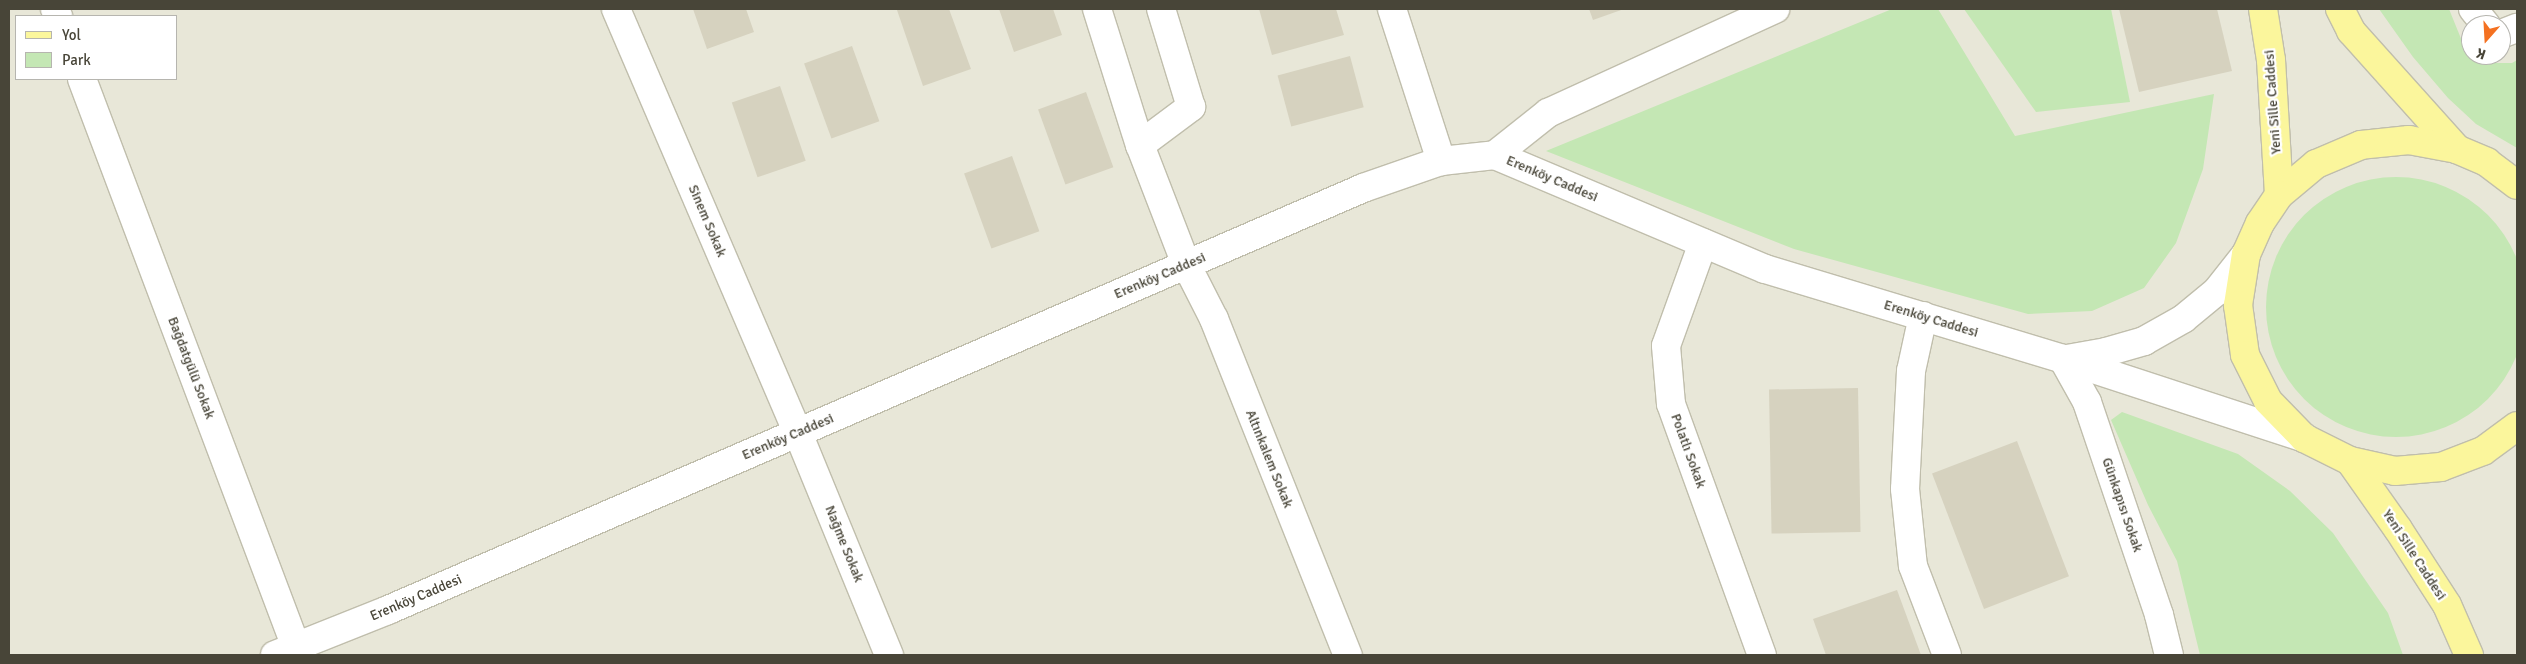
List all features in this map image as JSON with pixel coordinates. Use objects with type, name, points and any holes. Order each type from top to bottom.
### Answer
[{"type":"main road","name":"Yeni Sille Caddesi","points":[[2262,9],[2272,60],[2279,196]]},
{"type":"main road","points":[[2340,9],[2351,31],[2457,149]]},
{"type":"main road","points":[[2516,183],[2488,162],[2457,149],[2410,140],[2361,145],[2316,164],[2279,196],[2260,223],[2246,254],[2238,305],[2246,355],[2268,401],[2304,438],[2350,461],[2395,470],[2440,467],[2483,451],[2517,426]]},
{"type":"main road","name":"Yeni Sille Caddesi","points":[[2350,461],[2398,529],[2447,605],[2469,655]]},
{"type":"street","name":"Sinem Sokak","points":[[616,9],[798,433]]},
{"type":"street","name":"Altınkalem Sokak","points":[[1097,9],[1140,145],[1186,264],[1214,319],[1348,655]]},
{"type":"street","points":[[1140,145],[1191,107],[1161,9]]},
{"type":"street","points":[[1392,9],[1441,162]]},
{"type":"street","points":[[1495,155],[1548,113],[1775,9]]},
{"type":"street","name":"Bağdatgülü Sokak","points":[[82,80],[291,653]]},
{"type":"street","name":"Erenköy Caddesi","points":[[291,653],[1363,188],[1441,162],[1495,155],[1765,269],[2063,359],[2304,438]]},
{"type":"street","name":"Polatlı Sokak","points":[[1703,243],[1666,346],[1671,404],[1762,655]]},
{"type":"street","points":[[2063,359],[2106,352],[2144,341],[2182,319],[2216,291],[2246,254]]},
{"type":"street","points":[[1923,316],[1911,371],[1905,489],[1914,566],[1947,655]]},
{"type":"street","name":"Günkapısı Sokak","points":[[2063,359],[2088,402],[2159,615],[2169,655]]},
{"type":"street","name":"Nağme Sokak","points":[[798,433],[889,655]]},
{"type":"shaded area","points":[[9,9],[2517,9],[2517,655],[9,655]]},
{"type":"green space","points":[[1892,9],[1938,9],[2015,136],[2214,94],[2203,169],[2176,243],[2144,288],[2092,311],[2028,314],[1794,249],[1546,151]]},
{"type":"green space","points":[[1964,9],[2111,9],[2130,102],[2036,112]]},
{"type":"green space","points":[[2379,9],[2449,9],[2461,39],[2461,65],[2511,65],[2511,63],[2517,60],[2517,148],[2476,124],[2448,98],[2413,57]]},
{"type":"green space","points":[[2396,177],[2421,180],[2446,187],[2468,199],[2488,215],[2504,235],[2516,257],[2523,282],[2526,307],[2523,332],[2516,357],[2504,379],[2488,399],[2468,415],[2446,427],[2421,434],[2396,437],[2371,434],[2346,427],[2324,415],[2304,399],[2288,379],[2276,357],[2269,332],[2266,307],[2269,282],[2276,257],[2288,235],[2304,215],[2324,199],[2346,187],[2371,180]]},
{"type":"green space","points":[[2122,412],[2238,454],[2290,491],[2333,533],[2388,613],[2403,655],[2200,655],[2177,561],[2148,505],[2111,420]]},
{"type":"building","points":[[693,9],[746,9],[754,32],[707,49]]},
{"type":"building","points":[[949,9],[971,69],[923,86],[897,10]]},
{"type":"building","points":[[999,9],[1053,9],[1062,35],[1014,52]]},
{"type":"building","points":[[1259,9],[1336,9],[1344,35],[1272,55]]},
{"type":"building","points":[[1589,9],[1624,9],[1593,20]]},
{"type":"building","points":[[2119,9],[2217,9],[2232,71],[2139,92]]},
{"type":"building","points":[[852,46],[879,121],[831,139],[804,63]]},
{"type":"building","points":[[1350,56],[1364,107],[1291,127],[1278,75]]},
{"type":"building","points":[[780,86],[806,161],[757,177],[732,103]]},
{"type":"building","points":[[1086,92],[1113,167],[1065,185],[1038,109]]},
{"type":"building","points":[[1012,156],[1039,231],[991,249],[964,173]]},
{"type":"building","points":[[1858,388],[1861,532],[1772,534],[1769,390]]},
{"type":"building","points":[[2017,441],[2069,576],[1984,609],[1932,474]]},
{"type":"building","points":[[1897,590],[1921,655],[1826,655],[1813,619]]}]
